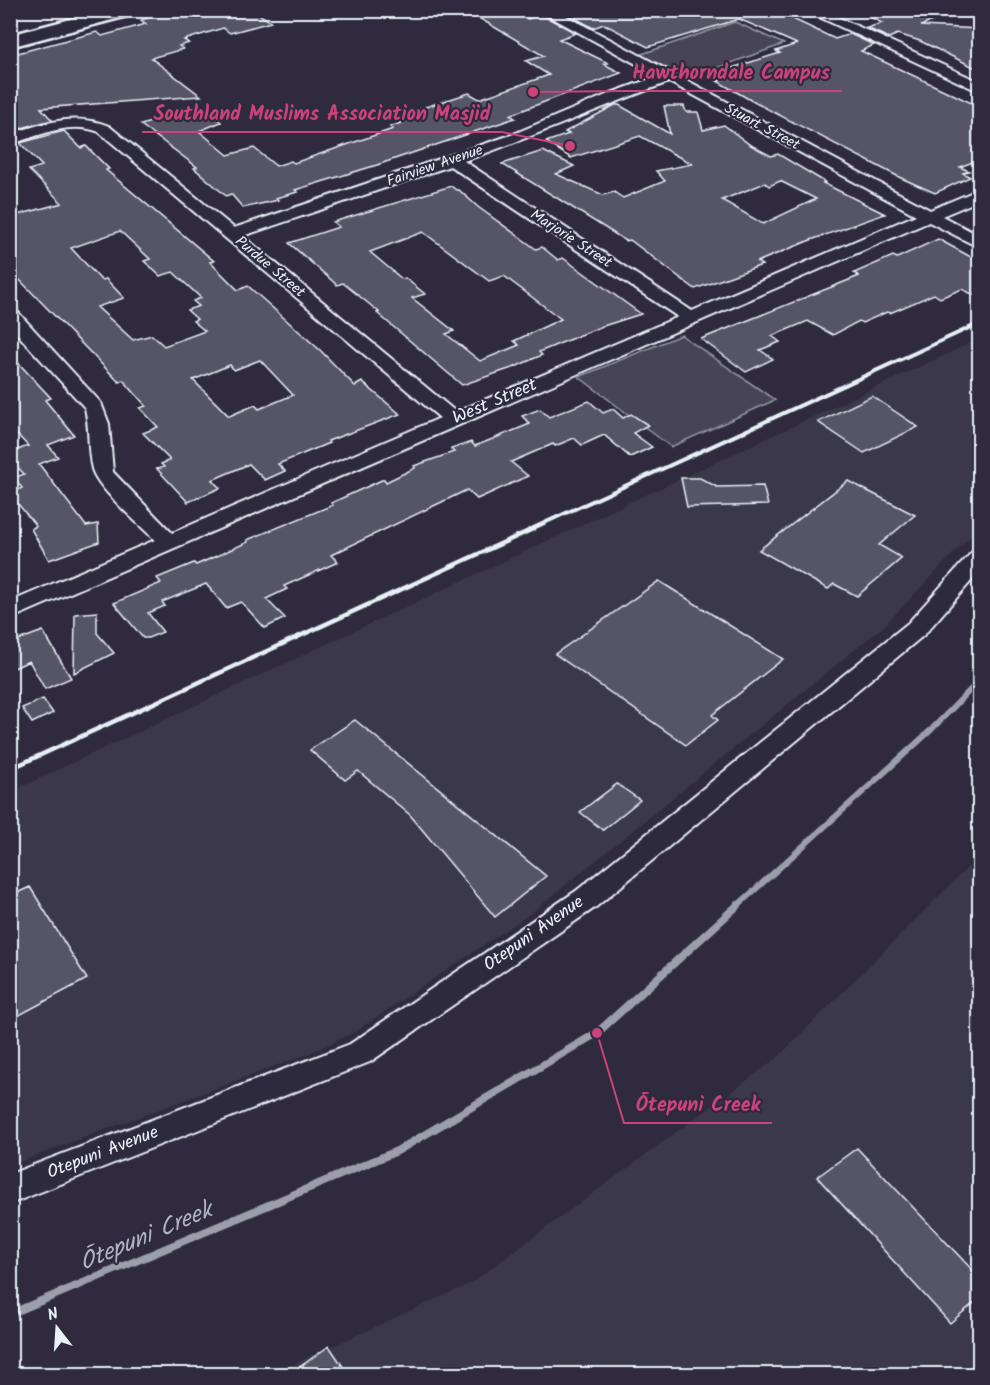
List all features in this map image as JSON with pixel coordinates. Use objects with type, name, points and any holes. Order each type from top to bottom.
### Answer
[{"type":"highway","points":[[10,31],[91,10]]},
{"type":"highway","points":[[10,41],[116,12]]},
{"type":"street","name":"Stuart Street","points":[[544,10],[980,243]]},
{"type":"street","points":[[810,10],[980,88]]},
{"type":"street","name":"Fairview Avenue","points":[[231,235],[516,138],[616,96],[670,77]]},
{"type":"street","name":"Purdue Street","points":[[10,139],[61,124],[82,123],[104,129],[454,420]]},
{"type":"street","name":"Marjorie Street","points":[[452,160],[691,318]]},
{"type":"street","name":"West Street","points":[[10,611],[980,194]]},
{"type":"street","points":[[10,314],[90,399],[99,424],[103,472],[170,543]]},
{"type":"street","name":"Otepuni Avenue","points":[[10,1189],[360,1053],[586,899],[916,629],[980,557]]},
{"type":"shaded area","points":[[735,22],[784,44],[683,80],[636,56]]},
{"type":"shaded area","points":[[681,335],[775,400],[671,447],[579,377]]},
{"type":"shaded area","points":[[979,339],[979,527],[885,625],[534,911],[355,1032],[313,1052],[11,1165],[10,792]]},
{"type":"shaded area","points":[[979,856],[980,1367],[971,1374],[272,1374],[471,1283],[777,1058]]},
{"type":"building","points":[[175,10],[253,10],[271,22],[230,33],[223,28],[184,40],[189,43],[179,46],[183,49],[151,58],[201,96],[41,108],[52,120],[10,131],[10,55],[97,32],[102,36],[146,24],[141,20]]},
{"type":"building","points":[[500,10],[512,10],[528,19],[542,15],[576,33],[559,39],[608,63],[604,64],[621,73],[510,115],[515,118],[295,190],[298,192],[276,198],[278,200],[243,208],[231,194],[226,196],[194,168],[197,167],[141,125],[201,106],[221,122],[199,131],[228,155],[254,148],[276,166],[291,161],[294,163],[393,129],[390,127],[420,115],[413,111],[469,93],[479,99],[549,75],[526,61],[544,56],[477,17]]},
{"type":"building","points":[[561,10],[774,10],[835,39],[850,34],[874,45],[861,51],[980,107],[980,159],[960,167],[969,171],[963,173],[970,177],[935,193],[901,178],[717,81],[729,77],[724,74],[736,70],[732,68],[780,53],[776,51],[797,44],[739,19],[648,47],[604,24],[593,28]]},
{"type":"building","points":[[857,10],[957,10],[921,26],[980,29],[980,70],[920,41],[898,34],[889,38],[867,28],[882,23]]},
{"type":"building","points":[[619,105],[670,134],[664,106],[684,106],[686,112],[698,112],[703,130],[724,125],[749,144],[771,156],[778,154],[825,182],[823,183],[885,214],[808,241],[757,262],[762,265],[695,289],[630,240],[626,241],[502,164],[543,151],[574,166],[556,174],[603,195],[614,192],[623,198],[665,181],[656,171],[692,164],[640,136],[571,158],[546,142],[569,134],[565,132]],"holes":[[[780,181],[816,199],[763,224],[722,200],[765,183],[769,186]]]},
{"type":"building","points":[[64,131],[81,148],[86,146],[109,169],[106,170],[214,261],[210,262],[238,290],[248,286],[321,351],[355,386],[362,382],[400,414],[328,441],[329,443],[278,464],[285,471],[265,480],[249,464],[212,480],[220,488],[188,502],[157,469],[164,467],[161,464],[170,460],[143,433],[158,427],[140,408],[146,406],[123,380],[119,382],[10,270],[10,217],[62,203],[29,170],[42,166],[20,143]],"holes":[[[120,231],[150,259],[144,261],[160,276],[173,272],[201,298],[193,301],[199,306],[187,310],[197,319],[193,321],[205,331],[164,346],[152,335],[133,340],[97,307],[124,298],[106,279],[101,280],[71,248]],[[260,360],[293,395],[259,409],[255,405],[229,416],[193,380],[230,365],[234,370]]]},
{"type":"building","points":[[451,186],[536,249],[542,247],[558,260],[563,258],[641,314],[600,327],[539,352],[542,355],[515,367],[462,385],[377,313],[379,312],[343,283],[337,285],[289,243],[339,227],[333,222]],"holes":[[[423,232],[489,281],[504,276],[561,319],[514,341],[519,345],[480,361],[446,334],[454,331],[412,298],[425,294],[405,278],[402,279],[370,252]]]},
{"type":"building","points":[[938,239],[980,262],[980,298],[962,289],[940,298],[934,294],[890,313],[887,312],[862,323],[859,321],[833,335],[808,321],[772,336],[780,342],[760,350],[773,359],[746,372],[701,339],[859,276],[854,273],[893,256],[897,258]]},
{"type":"building","points":[[10,354],[51,398],[45,400],[74,435],[48,445],[58,457],[39,464],[86,526],[98,524],[99,542],[49,560],[31,529],[36,526],[10,494],[22,488],[14,478],[24,474],[10,459],[10,453],[28,446],[10,427]]},
{"type":"building","points":[[872,396],[918,427],[864,453],[818,422]]},
{"type":"building","points":[[589,401],[603,413],[613,409],[623,418],[631,414],[648,425],[633,433],[652,447],[630,457],[604,435],[582,445],[574,438],[555,446],[553,444],[511,462],[528,476],[477,499],[467,490],[331,555],[338,562],[284,586],[287,589],[266,599],[285,618],[265,628],[241,602],[226,608],[206,584],[162,602],[165,606],[148,613],[163,632],[148,638],[143,638],[114,603],[161,583],[157,578],[194,563],[196,565],[248,542],[247,540],[333,505],[331,503],[384,479],[386,482],[415,468],[414,466],[454,452],[451,449],[471,442],[475,446],[530,424],[522,416],[540,409],[549,417]]},
{"type":"building","points":[[681,478],[700,478],[717,487],[763,486],[768,505],[687,507]]},
{"type":"building","points":[[848,481],[915,515],[879,545],[902,558],[857,596],[834,584],[828,589],[759,550]]},
{"type":"building","points":[[659,581],[783,659],[712,715],[718,720],[686,745],[555,654]]},
{"type":"building","points":[[97,612],[97,633],[114,653],[74,673],[75,614]]},
{"type":"building","points":[[43,631],[71,678],[45,689],[29,661],[10,670],[10,643]]},
{"type":"building","points":[[43,699],[53,713],[32,723],[22,708]]},
{"type":"building","points":[[355,720],[546,876],[495,917],[410,815],[358,771],[345,780],[310,750]]},
{"type":"building","points":[[617,784],[640,800],[603,830],[580,812]]},
{"type":"building","points":[[30,887],[87,979],[10,1020],[10,896]]},
{"type":"building","points":[[857,1148],[980,1278],[980,1298],[950,1323],[817,1177]]},
{"type":"building","points":[[329,1346],[348,1374],[290,1374]]},
{"type":"waterway","name":"Ōtepuni Creek","points":[[736,907],[930,731],[980,680]]},
{"type":"waterway","name":"Ōtepuni Creek","points":[[10,1314],[397,1151],[597,1033],[738,905]]},
{"type":"railway","points":[[529,530],[980,323]]},
{"type":"railway","points":[[10,769],[533,529]]},
{"type":"place","name":"Hawthorndale Campus","points":[[533,92]]},
{"type":"place","name":"Southland Muslims Association Masjid","points":[[570,146]]},
{"type":"place","name":"Ōtepuni Creek","points":[[597,1033]]}]
